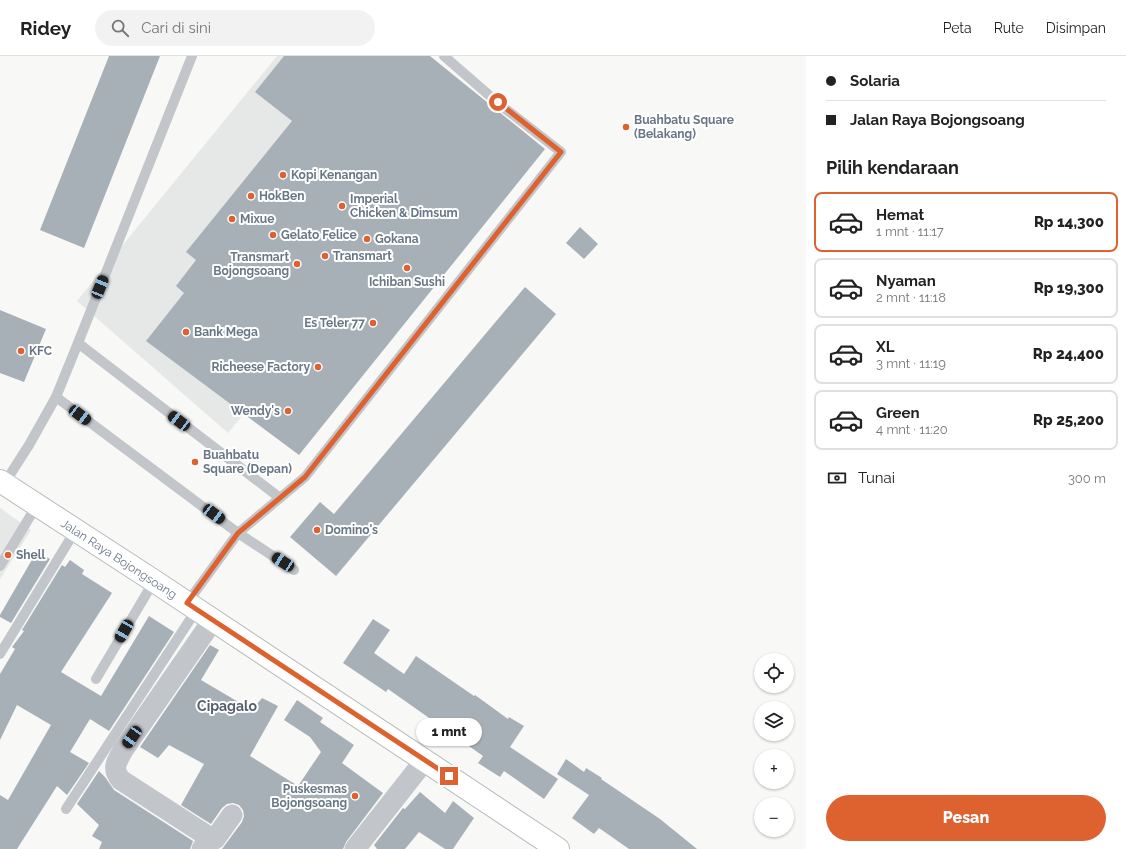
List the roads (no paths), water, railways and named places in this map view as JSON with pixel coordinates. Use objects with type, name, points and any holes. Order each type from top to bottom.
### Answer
[{"type":"main road","name":"Jalan Raya Bojongsoang","points":[[2,483],[199,610],[558,849]]},
{"type":"street","points":[[199,610],[123,750],[116,765],[116,774],[121,780],[206,835],[205,845]]},
{"type":"street","points":[[355,849],[425,760]]},
{"type":"street","points":[[205,845],[215,839],[232,815]]},
{"type":"lane","points":[[2,483],[29,445],[56,397],[192,56]]},
{"type":"lane","points":[[66,809],[199,610],[238,533],[305,477],[561,152],[498,102],[444,56]]},
{"type":"lane","points":[[78,343],[280,498]]},
{"type":"lane","points":[[56,397],[238,533],[294,570]]},
{"type":"lane","points":[[0,566],[37,505]]},
{"type":"lane","points":[[0,654],[75,531]]},
{"type":"lane","points":[[96,679],[154,581]]},
{"type":"place","name":"Buahbatu Square (Belakang)","points":[[626,127]]},
{"type":"place","name":"Kopi Kenangan","points":[[283,175]]},
{"type":"place","name":"HokBen","points":[[251,196]]},
{"type":"place","name":"Imperial Chicken & Dimsum","points":[[342,206]]},
{"type":"place","name":"Mixue","points":[[232,219]]},
{"type":"place","name":"Gelato Felice","points":[[273,235]]},
{"type":"place","name":"Gokana","points":[[367,239]]},
{"type":"place","name":"Transmart","points":[[325,256]]},
{"type":"place","name":"Transmart Bojongsoang","points":[[297,264]]},
{"type":"place","name":"Ichiban Sushi","points":[[407,268]]},
{"type":"place","name":"Es Teler 77","points":[[373,323]]},
{"type":"place","name":"Bank Mega","points":[[186,332]]},
{"type":"place","name":"KFC","points":[[21,351]]},
{"type":"place","name":"Richeese Factory","points":[[318,367]]},
{"type":"place","name":"Wendy's","points":[[288,411]]},
{"type":"place","name":"Buahbatu Square (Depan)","points":[[195,462]]},
{"type":"place","name":"Domino's","points":[[317,530]]},
{"type":"place","name":"Shell","points":[[8,555]]},
{"type":"place","name":"Puskesmas Bojongsoang","points":[[355,796]]},
{"type":"district","name":"Cipagalo","points":[[227,706]]}]
